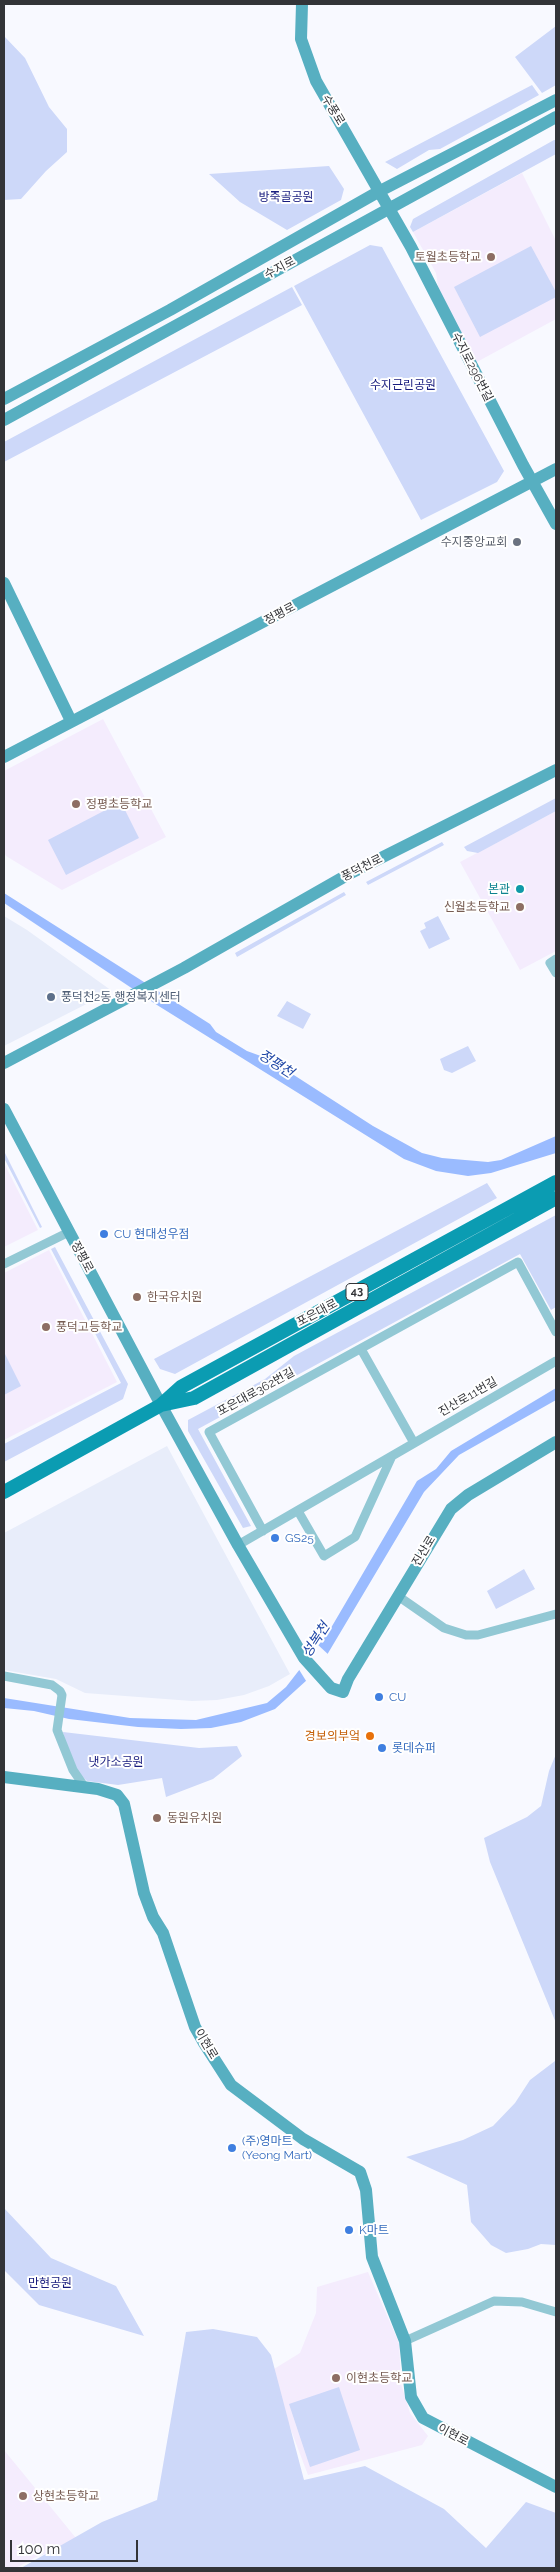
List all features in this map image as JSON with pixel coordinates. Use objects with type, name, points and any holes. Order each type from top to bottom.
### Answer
[{"type":"main road","name":"포은대로","points":[[4,1492],[160,1405],[181,1386],[556,1182]]},
{"type":"main road","name":"포은대로","points":[[160,1405],[194,1398],[556,1198]]},
{"type":"street","name":"수풍로","points":[[302,4],[301,39],[308,66],[388,210]]},
{"type":"street","name":"수지로","points":[[4,399],[170,310],[378,192],[556,100]]},
{"type":"street","name":"수지로","points":[[4,420],[556,118]]},
{"type":"street","name":"수지로296번길","points":[[388,210],[411,247],[556,524]]},
{"type":"street","name":"정평로","points":[[4,758],[71,721],[100,709],[556,469]]},
{"type":"street","points":[[4,583],[71,721]]},
{"type":"street","name":"풍덕천로","points":[[4,1063],[173,974],[349,874],[556,770]]},
{"type":"street","points":[[556,959],[550,963],[556,974]]},
{"type":"street","name":"정평로","points":[[4,1109],[160,1405]]},
{"type":"street","points":[[4,1264],[68,1232]]},
{"type":"street","name":"포은대로362번길","points":[[263,1531],[209,1432],[518,1262],[556,1332]]},
{"type":"street","points":[[360,1349],[414,1443]]},
{"type":"street","name":"진산로11번길","points":[[238,1545],[556,1361]]},
{"type":"street","points":[[160,1405],[238,1545]]},
{"type":"street","name":"진산로","points":[[238,1545],[304,1658],[332,1688],[342,1692],[451,1509],[468,1495],[556,1442]]},
{"type":"street","points":[[298,1510],[324,1556],[355,1537],[392,1456]]},
{"type":"street","points":[[398,1596],[444,1628],[466,1635],[478,1635],[556,1614]]},
{"type":"street","points":[[4,1676],[52,1685],[62,1695],[57,1730],[72,1770],[84,1786]]},
{"type":"street","name":"이현로","points":[[4,1778],[84,1786],[117,1795],[124,1804],[144,1893],[153,1917],[163,1933],[195,2027],[231,2085],[303,2139],[360,2172],[366,2190],[372,2257],[405,2341],[410,2396],[423,2418],[556,2487]]},
{"type":"street","points":[[405,2341],[494,2301],[522,2302],[556,2312]]},
{"type":"shaded area","name":"토월초등학교","points":[[522,173],[556,241],[556,319],[475,363],[439,293],[436,273],[413,232]]},
{"type":"shaded area","name":"정평초등학교","points":[[103,719],[166,837],[62,890],[6,856],[4,852],[4,771]]},
{"type":"shaded area","name":"신월초등학교","points":[[556,811],[556,951],[520,970],[460,862]]},
{"type":"shaded area","points":[[4,916],[27,930],[112,991],[4,1046]]},
{"type":"shaded area","points":[[4,1163],[38,1230],[4,1247]]},
{"type":"shaded area","name":"풍덕고등학교","points":[[49,1250],[117,1382],[4,1440],[4,1273]]},
{"type":"shaded area","points":[[167,1446],[290,1674],[269,1686],[244,1695],[217,1700],[192,1701],[85,1693],[56,1679],[4,1670],[4,1533]]},
{"type":"shaded area","name":"이현초등학교","points":[[368,2272],[399,2343],[401,2384],[410,2413],[428,2436],[422,2445],[308,2475],[269,2372],[300,2353],[316,2313],[317,2287]]},
{"type":"shaded area","name":"상현초등학교","points":[[4,2450],[80,2543],[38,2556],[16,2568],[4,2568]]},
{"type":"green space","points":[[556,26],[556,85],[542,93],[515,57]]},
{"type":"green space","points":[[4,36],[25,58],[49,107],[67,129],[67,152],[46,171],[21,199],[4,200]]},
{"type":"green space","points":[[532,85],[539,95],[440,149],[429,150],[397,169],[385,162]]},
{"type":"green space","points":[[556,140],[556,154],[413,232],[410,227],[413,219]]},
{"type":"green space","name":"방죽골공원","points":[[329,166],[344,189],[341,200],[287,230],[240,202],[209,174]]},
{"type":"green space","name":"수지근린공원","points":[[370,245],[382,247],[504,471],[497,482],[421,520],[294,286]]},
{"type":"green space","points":[[531,246],[556,292],[556,297],[480,337],[454,287]]},
{"type":"green space","points":[[292,287],[302,305],[4,462],[4,442]]},
{"type":"green space","points":[[556,798],[556,811],[478,853],[467,851],[464,847]]},
{"type":"green space","points":[[121,802],[139,838],[66,875],[48,840]]},
{"type":"green space","points":[[442,842],[444,845],[368,885],[366,882]]},
{"type":"green space","points":[[344,892],[346,895],[237,957],[235,953]]},
{"type":"green space","points":[[438,916],[450,939],[429,949],[420,931],[426,928],[424,923]]},
{"type":"green space","points":[[287,1001],[311,1014],[303,1029],[277,1016]]},
{"type":"green space","points":[[468,1046],[476,1061],[452,1073],[444,1070],[440,1059]]},
{"type":"green space","points":[[4,1151],[42,1227],[40,1228],[4,1158]]},
{"type":"green space","points":[[487,1183],[497,1198],[175,1374],[160,1369],[154,1359]]},
{"type":"green space","points":[[556,1215],[556,1307],[551,1310],[520,1254],[198,1429],[251,1526],[243,1528],[188,1431],[188,1420],[265,1379],[294,1356]]},
{"type":"green space","points":[[55,1247],[128,1384],[123,1399],[4,1462],[4,1444],[121,1383],[51,1249]]},
{"type":"green space","points":[[4,1352],[21,1386],[4,1395]]},
{"type":"green space","points":[[524,1569],[535,1589],[496,1609],[487,1591]]},
{"type":"green space","name":"냇가소공원","points":[[63,1732],[199,1748],[237,1746],[242,1756],[213,1779],[166,1797],[162,1778],[118,1785],[87,1781],[79,1774],[66,1750]]},
{"type":"green space","points":[[556,1754],[556,2023],[490,1862],[484,1838],[527,1817],[541,1806],[549,1771]]},
{"type":"green space","points":[[555,2061],[556,2245],[541,2244],[528,2249],[506,2253],[491,2245],[471,2222],[467,2185],[406,2157],[463,2140],[493,2126],[515,2103],[530,2080]]},
{"type":"green space","name":"만현공원","points":[[4,2208],[51,2258],[116,2286],[144,2336],[39,2305],[4,2270]]},
{"type":"green space","points":[[213,2329],[257,2337],[271,2355],[304,2480],[365,2466],[444,2509],[486,2548],[526,2502],[556,2513],[556,2568],[21,2568],[102,2522],[157,2500],[186,2332]]},
{"type":"green space","points":[[339,2387],[360,2450],[310,2467],[289,2404]]},
{"type":"water","name":"정평천","points":[[4,893],[210,1024],[216,1032],[247,1051],[269,1059],[373,1126],[422,1153],[442,1158],[488,1162],[501,1160],[556,1136],[556,1153],[491,1173],[468,1176],[436,1171],[404,1159],[157,1005],[4,903]]},
{"type":"water","points":[[556,1388],[556,1400],[459,1455],[424,1492],[318,1670],[275,1709],[241,1722],[211,1728],[181,1729],[138,1727],[69,1719],[34,1711],[4,1708],[4,1698],[130,1718],[196,1720],[267,1703],[286,1687],[328,1633],[417,1481],[436,1469],[451,1451]]},
{"type":"pier","points":[[317,1644],[330,1656],[320,1672],[308,1684],[298,1668]]},
{"type":"place","name":"토월초등학교","points":[[491,257]]},
{"type":"place","name":"수지중앙교회","points":[[517,542]]},
{"type":"place","name":"정평초등학교","points":[[76,804]]},
{"type":"place","name":"본관","points":[[520,889]]},
{"type":"place","name":"신월초등학교","points":[[520,907]]},
{"type":"place","name":"풍덕천2동 행정복지센터","points":[[51,997]]},
{"type":"place","name":"CU 현대성우점","points":[[104,1234]]},
{"type":"place","name":"한국유치원","points":[[137,1297]]},
{"type":"place","name":"풍덕고등학교","points":[[46,1327]]},
{"type":"place","name":"GS25","points":[[275,1538]]},
{"type":"place","name":"CU","points":[[379,1697]]},
{"type":"place","name":"경보의부엌","points":[[370,1736]]},
{"type":"place","name":"롯데슈퍼","points":[[382,1748]]},
{"type":"place","name":"동원유치원","points":[[157,1818]]},
{"type":"place","name":"(주)영마트 (Yeong Mart)","points":[[232,2148]]},
{"type":"place","name":"K마트","points":[[349,2230]]},
{"type":"place","name":"이현초등학교","points":[[336,2378]]},
{"type":"place","name":"상현초등학교","points":[[23,2496]]},
{"type":"water label","name":"성복천","points":[[316,1640]]}]
